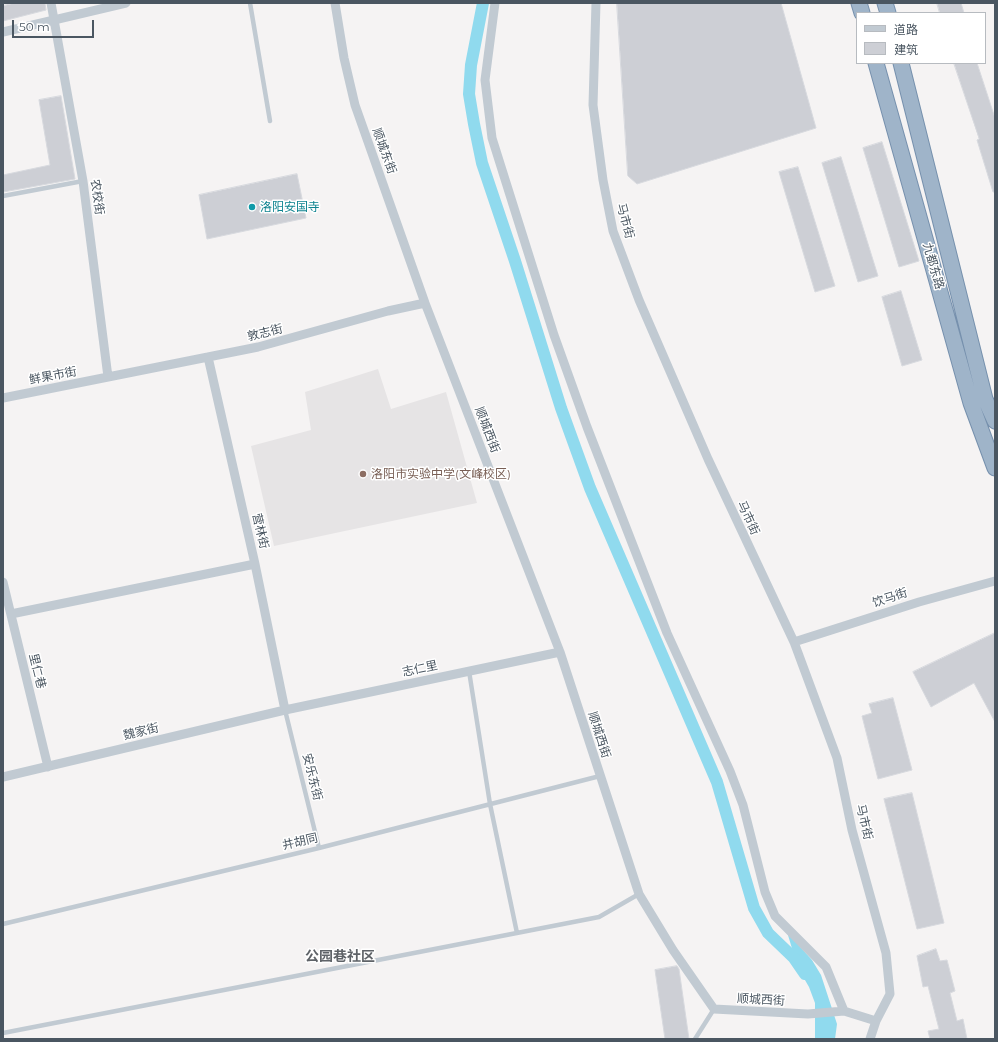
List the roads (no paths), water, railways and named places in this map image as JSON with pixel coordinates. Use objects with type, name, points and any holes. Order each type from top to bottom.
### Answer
[{"type":"highway","name":"九都东路","points":[[876,64],[971,403],[995,468]]},
{"type":"highway","name":"九都东路","points":[[900,64],[985,399],[995,422]]},
{"type":"street","name":"农校街","points":[[51,3],[56,20],[83,181],[108,377]]},
{"type":"street","points":[[3,32],[126,3]]},
{"type":"street","name":"顺城东街","points":[[335,3],[344,58],[355,105],[425,303]]},
{"type":"street","points":[[495,3],[484,80],[492,138],[554,334],[587,427],[667,633],[730,771],[743,805],[765,892],[775,916],[826,967],[844,1011]]},
{"type":"street","name":"马市街","points":[[596,3],[593,105],[603,180],[613,231],[639,300],[708,459],[794,642],[837,758],[852,830],[886,953],[890,994],[876,1021],[870,1039]]},
{"type":"street","name":"敦志街","points":[[108,377],[258,347],[388,311],[425,303]]},
{"type":"street","name":"顺城西街","points":[[425,303],[560,652],[639,894],[673,950],[714,1010],[808,1014],[844,1011],[876,1021]]},
{"type":"street","name":"营林街","points":[[208,357],[255,564],[285,710]]},
{"type":"street","name":"鲜果市街","points":[[3,398],[108,377]]},
{"type":"street","points":[[11,614],[255,564]]},
{"type":"street","name":"饮马街","points":[[794,642],[919,602],[995,581]]},
{"type":"street","name":"里仁巷","points":[[3,582],[48,767]]},
{"type":"street","name":"志仁里","points":[[285,710],[560,652]]},
{"type":"street","name":"魏家街","points":[[3,777],[285,710]]},
{"type":"lane","points":[[250,3],[270,121]]},
{"type":"lane","points":[[3,196],[83,181]]},
{"type":"lane","points":[[469,671],[490,804],[517,933]]},
{"type":"lane","name":"安乐东街","points":[[285,710],[319,848]]},
{"type":"lane","name":"井胡同","points":[[3,924],[319,848],[600,776]]},
{"type":"lane","points":[[3,1033],[599,917],[639,894]]},
{"type":"lane","points":[[695,1039],[714,1010]]},
{"type":"water","points":[[787,932],[812,960],[821,975],[837,1024],[835,1039],[815,1039],[815,1003],[809,987],[798,968]]},
{"type":"waterway","points":[[483,3],[471,65],[469,94],[474,124],[482,163],[515,261],[561,408],[590,488],[717,782],[754,908],[768,933],[794,958],[805,974]]},
{"type":"place","name":"洛阳安国寺","points":[[252,207]]},
{"type":"place","name":"洛阳市实验中学(文峰校区)","points":[[363,474]]},
{"type":"district","name":"公园巷社区","points":[[340,957]]}]
